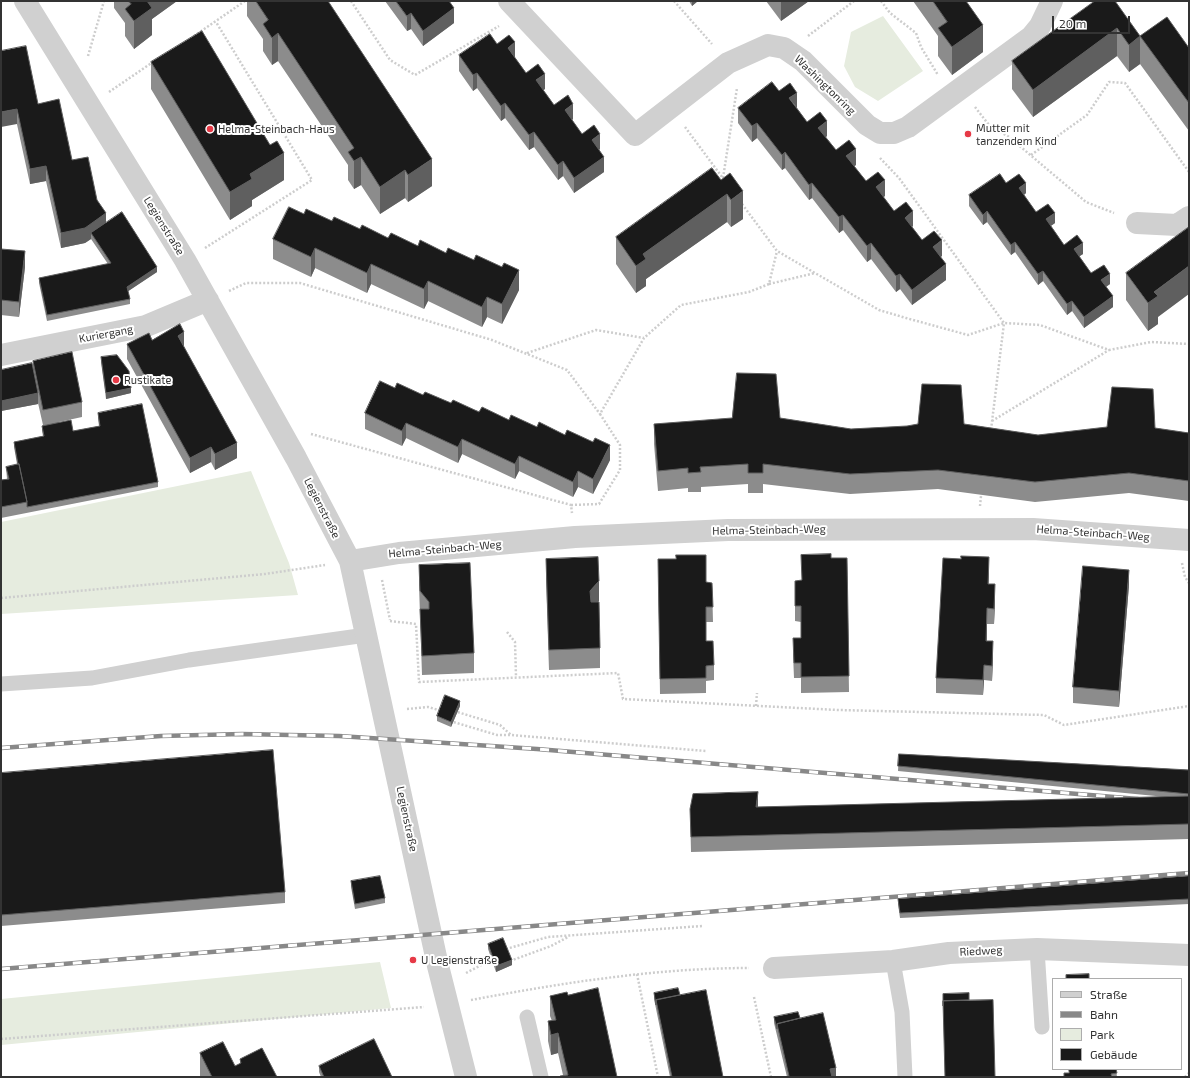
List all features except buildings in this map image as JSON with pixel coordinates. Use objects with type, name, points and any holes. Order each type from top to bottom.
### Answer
[{"type":"street","name":"Legienstraße","points":[[25,1],[186,260],[350,561],[438,966],[466,1077]]},
{"type":"street","points":[[880,133],[894,133],[908,127],[1031,37],[1040,26],[1052,1]]},
{"type":"street","name":"Washingtonring","points":[[515,8],[635,135],[735,60],[768,45],[784,48],[803,61],[867,125],[880,133]]},
{"type":"street","points":[[1137,222],[1177,225],[1189,217]]},
{"type":"street","name":"Kuriergang","points":[[1,355],[146,326],[208,300]]},
{"type":"street","name":"Helma-Steinbach-Weg","points":[[350,561],[398,553],[575,537],[728,530],[1033,529],[1189,540]]},
{"type":"street","name":"Riedweg","points":[[774,968],[893,961],[949,953],[1037,949],[1189,955]]},
{"type":"lane","points":[[1,684],[92,678],[189,660],[366,635]]},
{"type":"lane","points":[[1037,949],[1042,1027]]},
{"type":"lane","points":[[893,961],[902,1012],[905,1077]]},
{"type":"lane","points":[[527,1017],[541,1077]]},
{"type":"path","points":[[84,97],[104,1]]},
{"type":"path","points":[[189,39],[245,1]]},
{"type":"path","points":[[351,1],[390,60],[415,75],[515,8]]},
{"type":"path","points":[[674,1],[735,60],[723,179]]},
{"type":"path","points":[[788,51],[854,1]]},
{"type":"path","points":[[881,1],[890,13],[916,33],[921,46],[956,92],[989,125],[1009,137],[1086,202],[1137,222]]},
{"type":"path","points":[[186,260],[312,180],[216,22]]},
{"type":"path","points":[[84,97],[156,61]]},
{"type":"path","points":[[1031,156],[1087,115],[1109,82],[1125,83],[1189,172]]},
{"type":"path","points":[[670,108],[728,185]]},
{"type":"path","points":[[880,133],[876,154],[898,178],[1004,323],[991,434]]},
{"type":"path","points":[[741,203],[776,251],[880,310],[968,334],[1004,323],[1040,325],[1109,350]]},
{"type":"path","points":[[769,284],[776,251]]},
{"type":"path","points":[[600,414],[644,338],[681,305],[749,292],[769,284],[815,273]]},
{"type":"path","points":[[208,300],[246,283],[300,283],[492,340],[526,353],[567,370],[600,414],[620,445],[620,470],[599,504],[571,506],[277,425]]},
{"type":"path","points":[[526,353],[596,330],[644,338]]},
{"type":"path","points":[[992,421],[1109,350],[1151,342],[1189,344]]},
{"type":"path","points":[[571,506],[575,537]]},
{"type":"path","points":[[1,598],[265,574],[350,561]]},
{"type":"path","points":[[390,621],[416,624],[419,682],[516,676],[618,673],[623,699],[838,710],[1037,714],[1044,715],[1064,725],[1189,706]]},
{"type":"path","points":[[507,632],[515,642],[516,676]]},
{"type":"path","points":[[756,706],[757,693]]},
{"type":"path","points":[[407,709],[428,708],[438,711],[444,710]]},
{"type":"path","points":[[450,710],[500,725],[511,735]]},
{"type":"path","points":[[438,711],[441,715]]},
{"type":"path","points":[[444,718],[497,735],[706,752]]},
{"type":"path","points":[[500,950],[548,937],[702,926]]},
{"type":"path","points":[[507,962],[551,946],[569,936]]},
{"type":"path","points":[[447,1004],[465,973],[489,961],[496,952]]},
{"type":"path","points":[[489,961],[495,963]]},
{"type":"path","points":[[1,1039],[403,1010],[447,1004],[530,989],[637,974],[736,968],[774,968]]},
{"type":"path","points":[[637,974],[658,1077]]},
{"type":"path","points":[[754,997],[771,1077]]},
{"type":"path","points":[[1186,1077],[1189,1073]]},
{"type":"green space","points":[[883,16],[923,71],[878,101],[855,87],[844,66],[851,32]]},
{"type":"green space","points":[[251,471],[289,563],[298,595],[1,614],[1,522]]},
{"type":"green space","points":[[380,962],[391,1008],[1,1045],[1,999]]},
{"type":"railway","points":[[1,748],[161,736],[242,734],[339,736],[537,749],[1138,799]]},
{"type":"railway","points":[[1,969],[1189,873]]},
{"type":"place","name":"Helma-Steinbach-Haus","points":[[210,129]]},
{"type":"place","name":"Mutter mit tanzendem Kind","points":[[968,134]]},
{"type":"place","name":"Rustikate","points":[[116,380]]},
{"type":"place","name":"U Legienstraße","points":[[413,960]]}]
